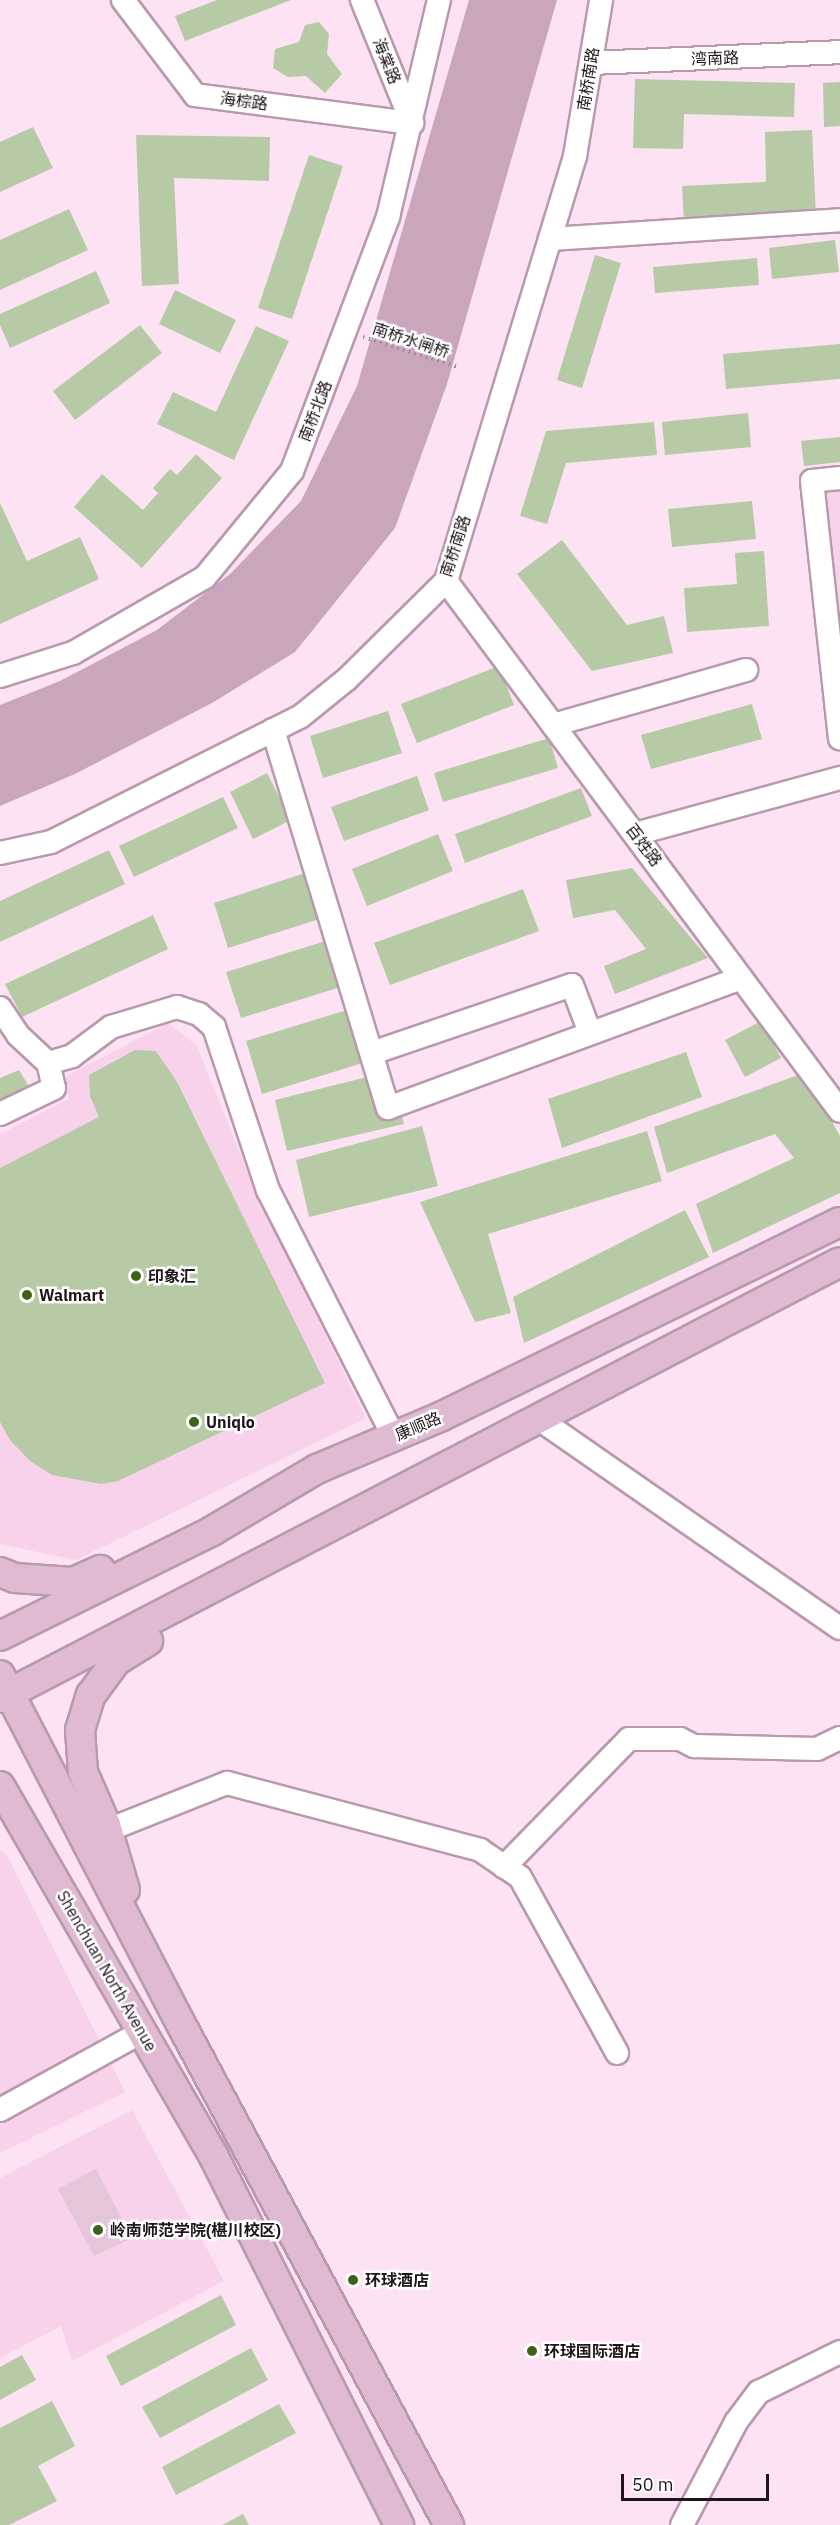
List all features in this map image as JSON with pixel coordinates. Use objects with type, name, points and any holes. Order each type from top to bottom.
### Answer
[{"type":"main road","name":"康顺路","points":[[0,1636],[212,1531],[317,1469],[394,1437],[840,1222]]},
{"type":"main road","points":[[448,2525],[4,1689],[239,1575],[840,1262]]},
{"type":"main road","points":[[0,1572],[15,1578],[73,1582],[317,1469]]},
{"type":"main road","points":[[135,1936],[108,1830],[83,1772],[80,1730],[91,1695],[116,1661],[182,1619],[239,1575]]},
{"type":"main road","name":"Shenchuan North Avenue","points":[[0,1786],[214,2157],[316,2365],[399,2525]]},
{"type":"main road","points":[[0,1823],[44,1892],[92,1945]]},
{"type":"street","name":"海棕路","points":[[123,0],[195,95],[412,123]]},
{"type":"street","name":"海棠路","points":[[362,0],[412,123]]},
{"type":"street","name":"南桥北路","points":[[0,676],[73,653],[205,577],[292,471],[388,216],[412,123],[439,0]]},
{"type":"street","name":"南桥南路","points":[[0,853],[51,842],[300,717],[347,679],[446,581],[575,156],[601,0]]},
{"type":"street","name":"湾南路","points":[[591,63],[840,52]]},
{"type":"street","points":[[550,239],[840,220]]},
{"type":"street","points":[[840,478],[812,481],[840,738]]},
{"type":"street","name":"百姓路","points":[[446,581],[840,1111]]},
{"type":"street","points":[[554,725],[746,670]]},
{"type":"street","points":[[273,730],[388,1108],[741,978]]},
{"type":"street","points":[[636,834],[840,778]]},
{"type":"street","points":[[372,1053],[572,985],[590,1033]]},
{"type":"street","points":[[48,1063],[72,1056],[111,1027],[177,1007],[199,1014],[213,1027],[268,1190],[394,1437]]},
{"type":"street","points":[[0,1008],[18,1035],[48,1063],[54,1088],[0,1114]]},
{"type":"street","points":[[539,1419],[840,1628]]},
{"type":"street","points":[[504,1867],[629,1739],[680,1739],[694,1746],[817,1749],[840,1738]]},
{"type":"street","points":[[108,1830],[226,1783],[480,1850],[520,1877],[617,2053]]},
{"type":"street","points":[[0,2110],[142,2032]]},
{"type":"street","points":[[682,2525],[736,2422],[759,2392],[840,2352]]},
{"type":"path","name":"南桥水闸桥","points":[[357,335],[458,367]]},
{"type":"shaded area","points":[[469,0],[557,0],[447,384],[395,528],[295,652],[212,703],[75,774],[0,806],[0,705],[60,681],[157,630],[230,574],[301,501],[357,386]]},
{"type":"shaded area","points":[[840,483],[840,620],[824,485]]},
{"type":"shaded area","name":"印象汇","points":[[168,1023],[197,1046],[253,1186],[366,1418],[76,1560],[0,1544],[0,1134],[69,1099],[65,1077]]},
{"type":"shaded area","points":[[0,1850],[7,1855],[125,2092],[0,2153]]},
{"type":"shaded area","name":"岭南师范学院(椹川校区)","points":[[132,2110],[224,2281],[72,2361],[61,2326],[0,2358],[0,2178]]},
{"type":"shaded area","points":[[96,2169],[132,2238],[94,2256],[58,2189]]},
{"type":"building","points":[[217,0],[291,0],[185,41],[175,16]]},
{"type":"building","points":[[319,22],[329,34],[327,54],[342,74],[325,93],[306,76],[288,77],[273,68],[275,49],[299,42],[305,25]]},
{"type":"building","points":[[635,79],[795,83],[794,117],[684,114],[683,149],[633,148]]},
{"type":"building","points":[[840,82],[840,126],[824,127],[823,83]]},
{"type":"building","points":[[33,127],[53,168],[0,192],[0,142]]},
{"type":"building","points":[[812,130],[816,217],[684,222],[682,186],[766,182],[765,132]]},
{"type":"building","points":[[136,135],[270,137],[269,181],[174,178],[179,284],[142,286]]},
{"type":"building","points":[[309,155],[343,166],[292,319],[258,308]]},
{"type":"building","points":[[69,209],[88,250],[0,290],[0,240]]},
{"type":"building","points":[[835,240],[839,272],[772,279],[769,248]]},
{"type":"building","points":[[595,255],[621,263],[582,388],[557,380]]},
{"type":"building","points":[[757,258],[759,285],[655,293],[653,267]]},
{"type":"building","points":[[96,271],[110,303],[10,348],[0,325],[0,314]]},
{"type":"building","points":[[175,290],[236,320],[220,353],[159,324]]},
{"type":"building","points":[[140,325],[162,353],[75,420],[53,391]]},
{"type":"building","points":[[256,326],[289,341],[234,460],[157,424],[173,392],[216,412]]},
{"type":"building","points":[[840,344],[840,379],[726,389],[723,354]]},
{"type":"building","points":[[748,413],[751,447],[665,455],[662,422]]},
{"type":"building","points":[[654,422],[657,455],[566,463],[547,524],[520,516],[546,431]]},
{"type":"building","points":[[840,437],[840,462],[804,466],[801,441]]},
{"type":"building","points":[[196,454],[222,478],[142,568],[74,507],[102,474],[143,510],[158,493],[153,488],[170,469],[177,475]]},
{"type":"building","points":[[752,501],[756,539],[672,547],[668,509]]},
{"type":"building","points":[[0,503],[27,561],[80,537],[99,579],[0,624]]},
{"type":"building","points":[[562,540],[627,625],[664,616],[673,653],[592,671],[517,574]]},
{"type":"building","points":[[764,551],[769,626],[687,632],[684,588],[737,584],[735,553]]},
{"type":"building","points":[[499,666],[514,705],[417,743],[401,704]]},
{"type":"building","points":[[752,704],[762,739],[651,769],[641,735]]},
{"type":"building","points":[[388,711],[402,753],[323,778],[310,736]]},
{"type":"building","points":[[549,738],[558,768],[443,802],[434,773]]},
{"type":"building","points":[[267,773],[291,820],[253,839],[230,792]]},
{"type":"building","points":[[417,776],[429,810],[344,841],[331,807]]},
{"type":"building","points":[[581,788],[592,816],[465,863],[455,834]]},
{"type":"building","points":[[223,797],[238,828],[134,877],[119,846]]},
{"type":"building","points":[[438,834],[453,871],[367,906],[352,869]]},
{"type":"building","points":[[109,850],[125,884],[0,942],[0,901]]},
{"type":"building","points":[[632,868],[708,958],[615,994],[604,966],[646,949],[615,910],[573,918],[566,880]]},
{"type":"building","points":[[314,870],[329,916],[228,948],[214,903]]},
{"type":"building","points":[[523,889],[539,931],[390,985],[374,943]]},
{"type":"building","points":[[153,915],[168,949],[22,1017],[5,984]]},
{"type":"building","points":[[332,939],[347,985],[241,1018],[226,972]]},
{"type":"building","points":[[350,1009],[366,1062],[262,1094],[246,1041]]},
{"type":"building","points":[[761,1021],[781,1058],[745,1077],[725,1040]]},
{"type":"building","name":"印象汇","points":[[135,1050],[156,1051],[177,1082],[325,1383],[118,1481],[101,1484],[52,1475],[30,1461],[10,1440],[0,1422],[0,1168],[99,1117],[90,1096],[89,1075]]},
{"type":"building","points":[[686,1052],[702,1097],[562,1148],[548,1099]]},
{"type":"building","points":[[19,1070],[33,1093],[0,1109],[0,1078]]},
{"type":"building","points":[[391,1071],[404,1124],[287,1151],[275,1100]]},
{"type":"building","points":[[804,1073],[840,1136],[840,1193],[713,1253],[696,1204],[794,1158],[775,1134],[667,1173],[654,1127]]},
{"type":"building","points":[[422,1126],[438,1186],[309,1217],[296,1160]]},
{"type":"building","points":[[647,1131],[662,1181],[488,1234],[511,1313],[475,1322],[420,1202]]},
{"type":"building","points":[[685,1210],[709,1257],[524,1343],[513,1297]]},
{"type":"building","points":[[221,2295],[236,2325],[121,2386],[106,2356]]},
{"type":"building","points":[[251,2348],[268,2380],[160,2438],[142,2407]]},
{"type":"building","points":[[22,2355],[36,2380],[0,2400],[0,2367]]},
{"type":"building","points":[[52,2401],[75,2446],[38,2466],[57,2501],[9,2525],[0,2525],[0,2428]]},
{"type":"building","points":[[279,2404],[296,2433],[176,2495],[162,2467]]},
{"type":"building","points":[[243,2514],[249,2525],[222,2525]]},
{"type":"place","name":"印象汇","points":[[136,1276]]},
{"type":"place","name":"Walmart","points":[[27,1295]]},
{"type":"place","name":"Uniqlo","points":[[194,1422]]},
{"type":"place","name":"岭南师范学院(椹川校区)","points":[[98,2230]]},
{"type":"place","name":"环球酒店","points":[[353,2280]]},
{"type":"place","name":"环球国际酒店","points":[[532,2351]]}]
